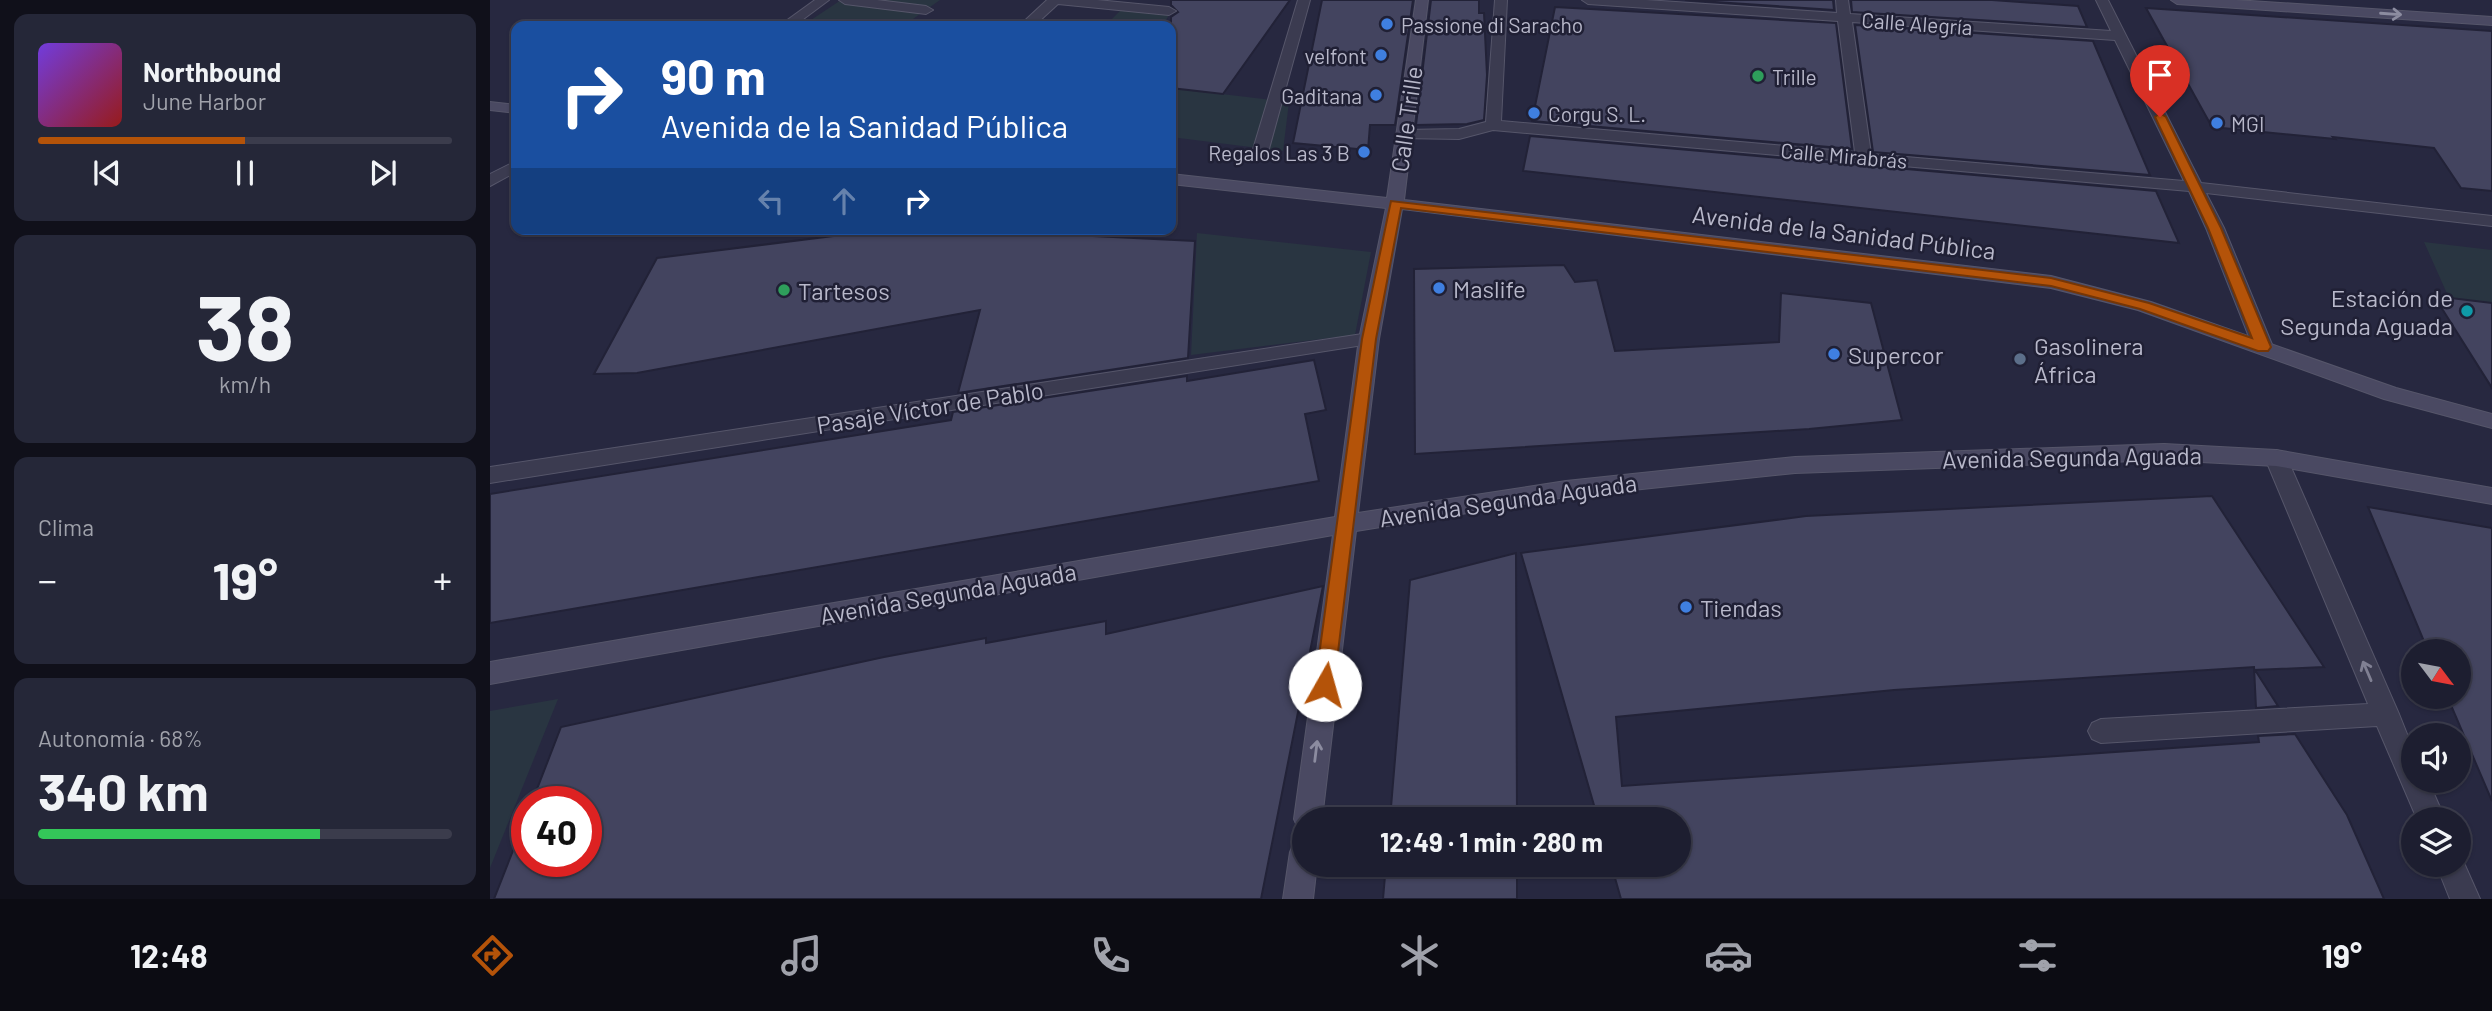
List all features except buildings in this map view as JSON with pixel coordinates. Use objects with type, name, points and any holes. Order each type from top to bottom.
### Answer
[{"type":"street","points":[[793,21],[823,0]]},
{"type":"street","points":[[845,0],[926,10]]},
{"type":"street","points":[[1032,21],[1057,0],[1173,5]]},
{"type":"street","points":[[1259,156],[1304,0]]},
{"type":"street","name":"Calle Trille","points":[[1310,807],[1369,339],[1395,203],[1422,0]]},
{"type":"street","points":[[1493,125],[1501,0]]},
{"type":"street","name":"Calle Alegría","points":[[1588,0],[2120,36]]},
{"type":"street","points":[[1842,0],[1863,156]]},
{"type":"street","points":[[2102,0],[2230,263],[2263,347]]},
{"type":"street","points":[[2177,0],[2492,21]]},
{"type":"street","points":[[1159,21],[1173,5]]},
{"type":"street","points":[[490,106],[511,108]]},
{"type":"street","name":"Calle Mirabrás","points":[[1405,135],[1459,134],[1493,125],[2194,187],[2492,221]]},
{"type":"street","points":[[490,181],[511,169]]},
{"type":"street","name":"Avenida de la Sanidad Pública","points":[[1176,180],[1395,203],[2051,282],[2144,306],[2390,394],[2492,421]]},
{"type":"street","name":"Pasaje Víctor de Pablo","points":[[490,475],[1369,339]]},
{"type":"street","name":"Avenida Segunda Aguada","points":[[490,673],[1345,524],[1566,489],[1795,465],[2164,452],[2276,458],[2492,496]]},
{"type":"street","points":[[2276,458],[2401,749]]},
{"type":"street","points":[[2101,731],[2386,714]]},
{"type":"street","points":[[1298,899],[1301,877]]},
{"type":"street","points":[[2456,877],[2465,899]]},
{"type":"shaded area","points":[[841,0],[940,0],[910,21],[810,21]]},
{"type":"shaded area","points":[[1125,6],[1171,12],[1165,21],[1110,21]]},
{"type":"shaded area","points":[[1176,89],[1289,102],[1283,151],[1176,138]]},
{"type":"shaded area","points":[[1197,233],[1371,252],[1355,335],[1191,355]]},
{"type":"shaded area","points":[[2424,242],[2492,250],[2492,303],[2449,298]]},
{"type":"shaded area","points":[[558,699],[523,786],[511,786],[511,816],[490,868],[490,711]]},
{"type":"place","name":"Passione di Saracho","points":[[1387,24]]},
{"type":"place","name":"velfont","points":[[1381,55]]},
{"type":"place","name":"Trille","points":[[1758,76]]},
{"type":"place","name":"Gaditana","points":[[1376,95]]},
{"type":"place","name":"Corgu S. L.","points":[[1534,113]]},
{"type":"place","name":"MGI","points":[[2217,123]]},
{"type":"place","name":"Regalos Las 3 B","points":[[1364,152]]},
{"type":"place","name":"Maslife","points":[[1439,288]]},
{"type":"place","name":"Tartesos","points":[[784,290]]},
{"type":"place","name":"Estación de Segunda Aguada","points":[[2467,311]]},
{"type":"place","name":"Supercor","points":[[1834,354]]},
{"type":"place","name":"Gasolinera África","points":[[2020,359]]},
{"type":"place","name":"Tiendas","points":[[1686,607]]},
{"type":"route","points":[[1325,685],[1369,339],[1395,203],[2051,282],[2144,306],[2263,347],[2215,228],[2160,117]]}]
